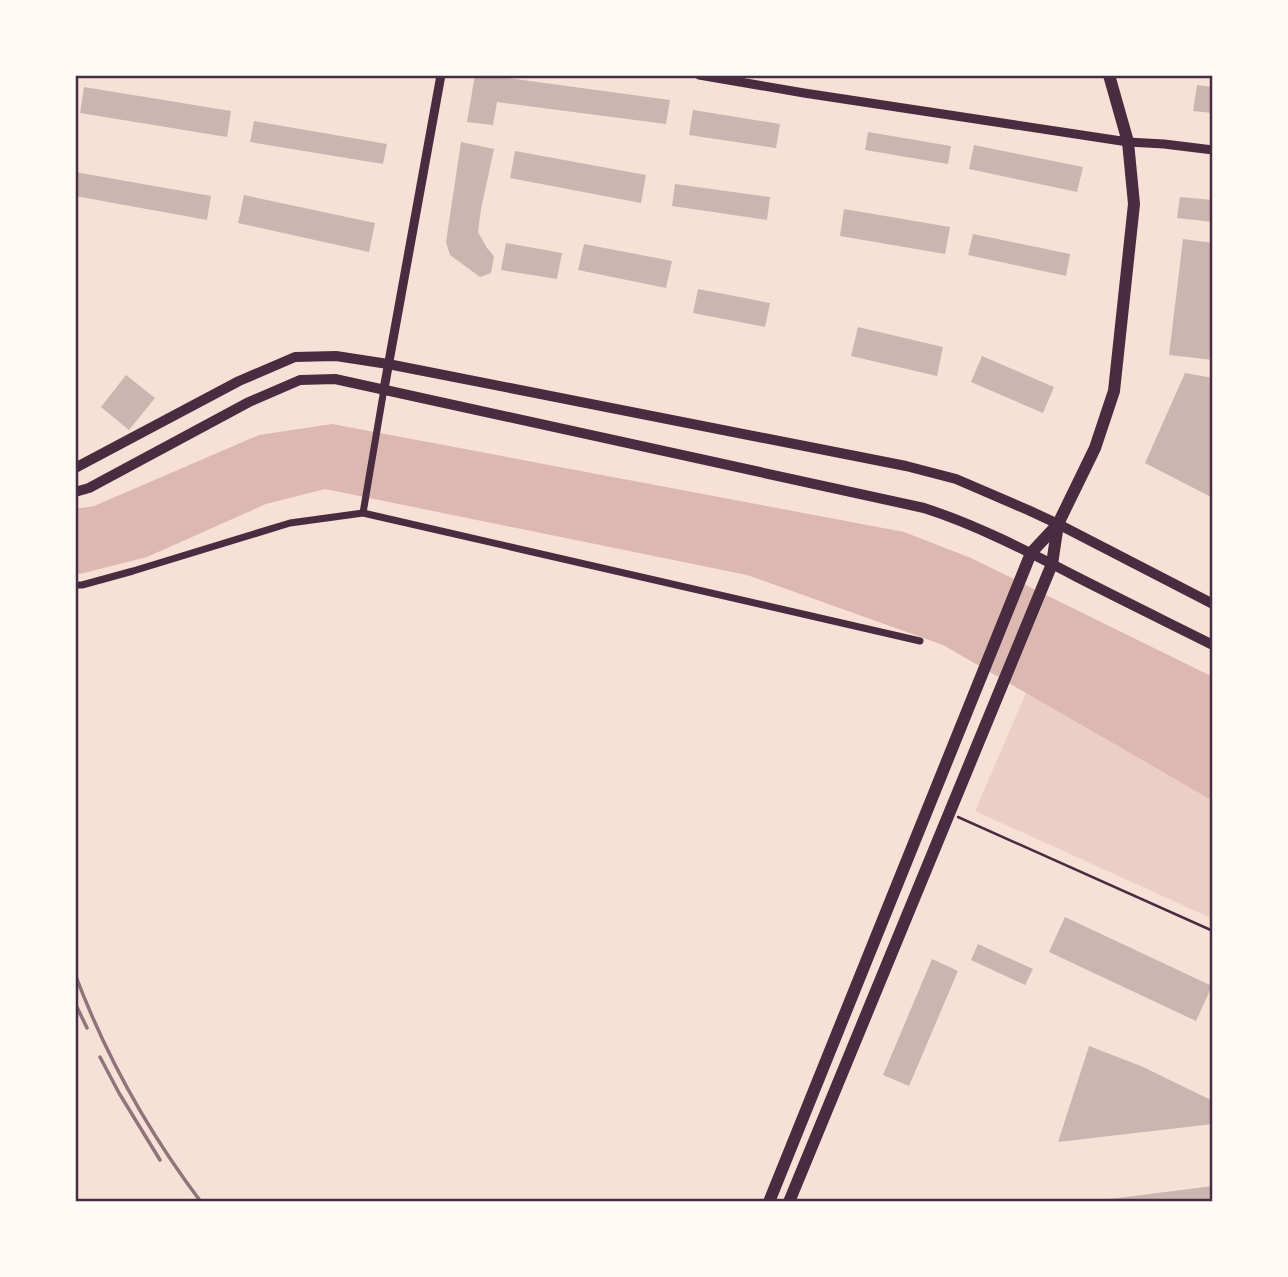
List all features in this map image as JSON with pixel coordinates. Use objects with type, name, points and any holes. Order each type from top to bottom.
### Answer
[{"type":"highway","points":[[769,1202],[1031,553],[1058,524],[1096,448],[1114,391],[1134,204],[1128,142],[1109,75]]},
{"type":"highway","points":[[789,1202],[1052,564],[1058,524]]},
{"type":"main road","points":[[75,468],[239,381],[295,357],[336,356],[906,466],[956,479],[1058,524],[1213,604]]},
{"type":"main road","points":[[75,492],[89,488],[249,402],[300,380],[335,379],[923,508],[973,526],[1031,553],[1213,645]]},
{"type":"street","points":[[363,513],[441,75]]},
{"type":"street","points":[[699,75],[1128,142],[1213,150]]},
{"type":"street","points":[[75,584],[82,585],[133,571],[290,523],[363,513],[920,641]]},
{"type":"path","points":[[949,813],[1213,932]]},
{"type":"shaded area","points":[[332,424],[904,532],[971,558],[1213,677],[1213,801],[943,645],[747,575],[325,489],[266,504],[147,557],[75,573],[75,509],[94,506],[259,435]]},
{"type":"shaded area","points":[[1026,693],[1213,801],[1213,919],[975,811]]},
{"type":"building","points":[[475,75],[670,100],[666,124],[497,102],[493,125],[467,122]]},
{"type":"building","points":[[1197,85],[1213,87],[1213,113],[1193,111]]},
{"type":"building","points":[[84,87],[231,111],[227,137],[80,113]]},
{"type":"building","points":[[693,110],[780,124],[776,148],[689,135]]},
{"type":"building","points":[[254,121],[387,144],[383,164],[250,142]]},
{"type":"building","points":[[868,132],[951,146],[948,164],[865,150]]},
{"type":"building","points":[[461,142],[494,149],[478,232],[494,256],[491,273],[480,277],[450,255],[446,242]]},
{"type":"building","points":[[974,145],[1083,167],[1077,192],[969,169]]},
{"type":"building","points":[[515,151],[646,175],[641,203],[510,178]]},
{"type":"building","points":[[75,172],[211,196],[207,220],[75,196]]},
{"type":"building","points":[[675,184],[770,197],[767,220],[672,206]]},
{"type":"building","points":[[244,195],[375,223],[369,252],[238,223]]},
{"type":"building","points":[[1180,197],[1213,200],[1213,222],[1177,218]]},
{"type":"building","points":[[844,209],[950,227],[945,254],[840,236]]},
{"type":"building","points":[[973,234],[1070,254],[1066,276],[968,255]]},
{"type":"building","points":[[1183,239],[1213,243],[1213,360],[1169,355]]},
{"type":"building","points":[[506,243],[562,253],[557,279],[501,270]]},
{"type":"building","points":[[584,244],[672,261],[666,288],[578,270]]},
{"type":"building","points":[[698,289],[770,303],[765,327],[693,313]]},
{"type":"building","points":[[858,327],[943,347],[937,376],[851,356]]},
{"type":"building","points":[[982,356],[1054,387],[1043,413],[971,382]]},
{"type":"building","points":[[1185,373],[1213,378],[1213,498],[1145,463]]},
{"type":"building","points":[[126,375],[155,398],[129,430],[101,407]]},
{"type":"building","points":[[1065,917],[1212,986],[1196,1021],[1049,952]]},
{"type":"building","points":[[978,944],[1033,969],[1025,985],[971,960]]},
{"type":"building","points":[[932,959],[958,971],[909,1086],[883,1075]]},
{"type":"building","points":[[1089,1046],[1141,1066],[1213,1101],[1213,1124],[1058,1142]]},
{"type":"building","points":[[1213,1186],[1213,1202],[1102,1200]]},
{"type":"railway","points":[[75,974],[114,1063],[146,1121],[201,1202]]},
{"type":"railway","points":[[75,1003],[87,1028]]},
{"type":"railway","points":[[100,1057],[160,1160]]}]
